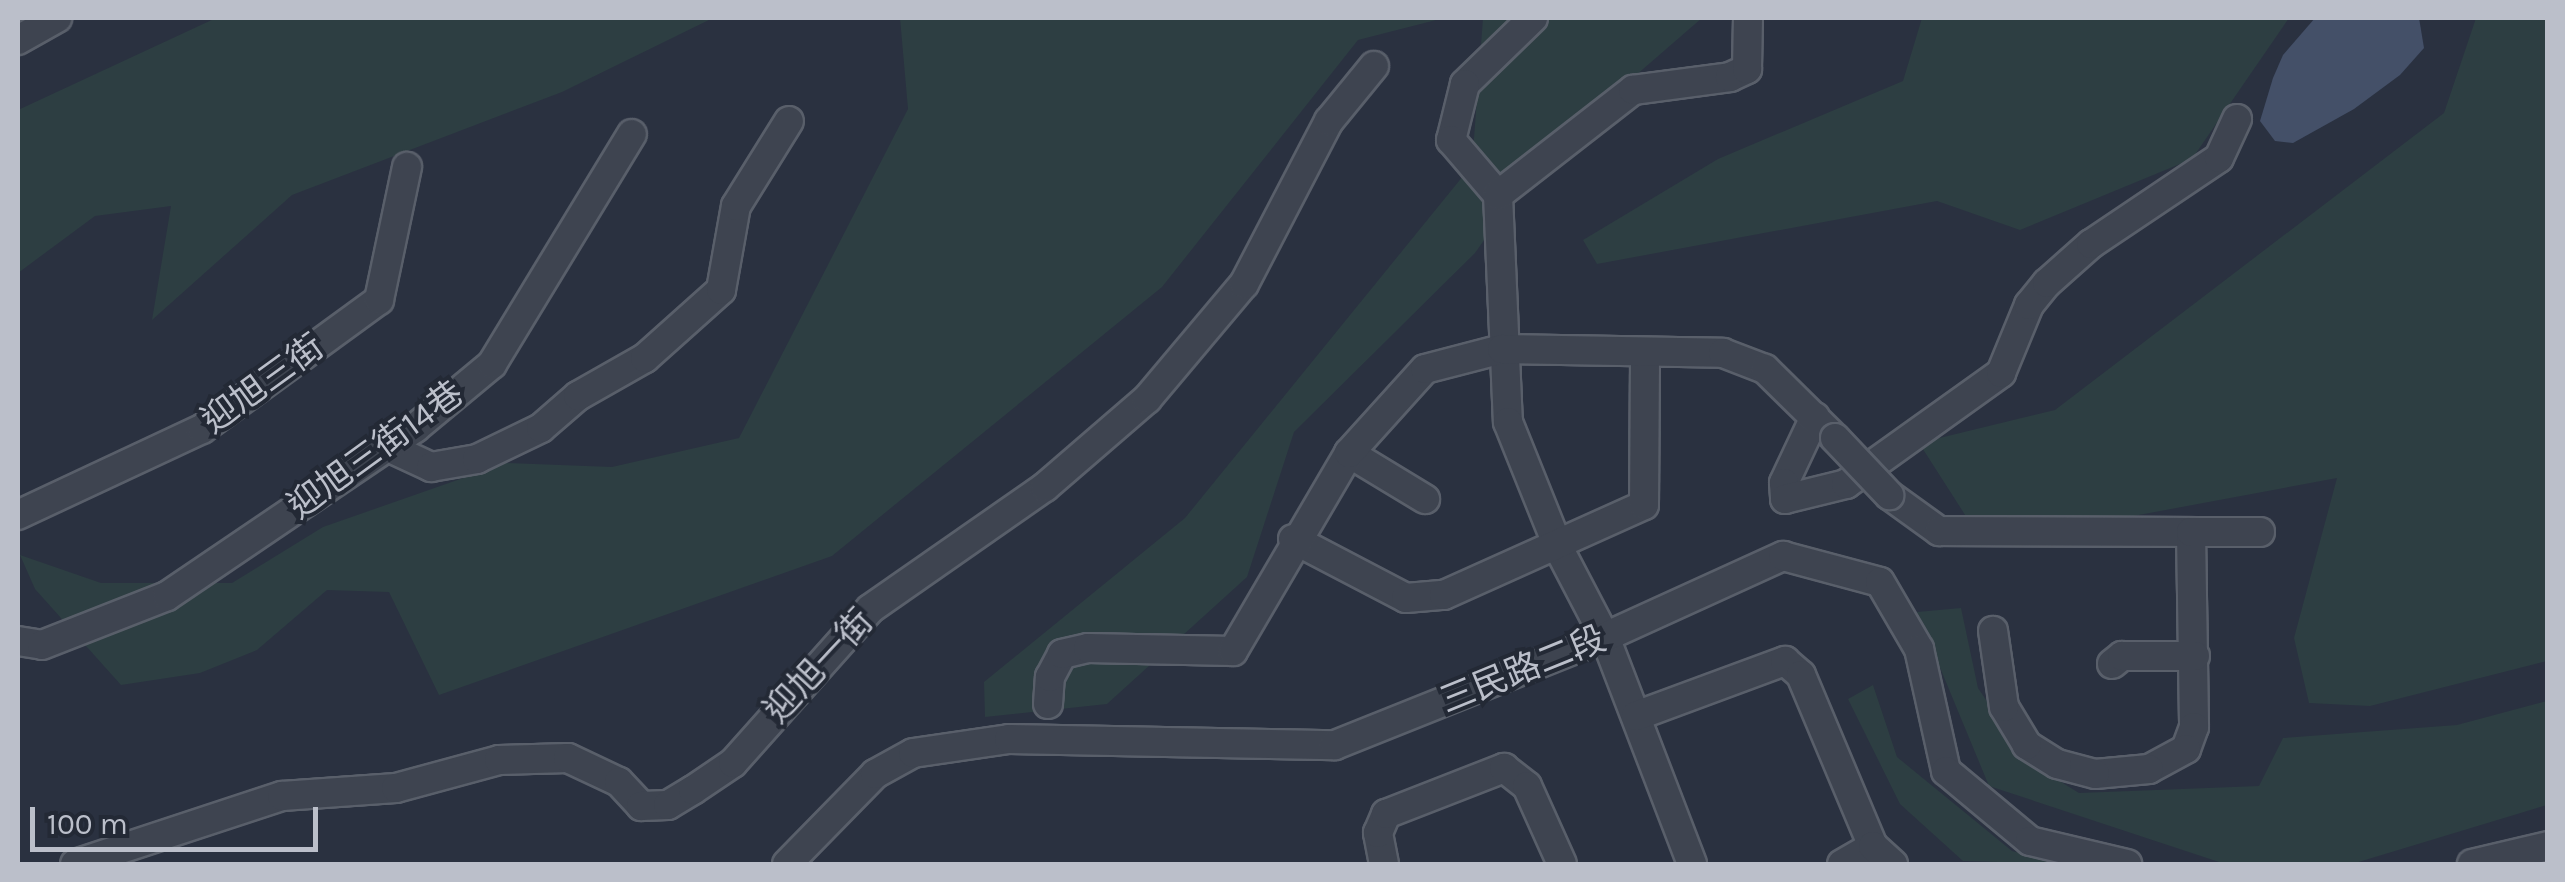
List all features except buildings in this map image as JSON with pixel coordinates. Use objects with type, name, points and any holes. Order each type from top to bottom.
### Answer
[{"type":"street","points":[[18,40],[56,18]]},
{"type":"street","points":[[1533,18],[1465,84],[1451,140],[1498,195],[1508,422],[1558,549],[1605,637],[1692,864]]},
{"type":"street","points":[[1498,195],[1633,90],[1730,78],[1747,69],[1748,18]]},
{"type":"street","name":"迎旭一街","points":[[75,864],[282,796],[396,788],[499,760],[568,758],[619,782],[641,806],[668,805],[694,790],[733,763],[870,609],[1045,487],[1146,399],[1244,284],[1329,120],[1374,66]]},
{"type":"street","points":[[1815,417],[1784,483],[1785,499],[1846,484],[2001,373],[2029,305],[2047,284],[2092,244],[2219,158],[2237,118]]},
{"type":"street","points":[[386,446],[431,467],[477,459],[541,428],[578,396],[644,358],[721,290],[736,206],[788,121]]},
{"type":"street","name":"迎旭三街14巷","points":[[18,641],[42,644],[167,596],[386,446],[492,364],[632,134]]},
{"type":"street","name":"迎旭三街","points":[[18,515],[202,429],[379,300],[407,167]]},
{"type":"street","points":[[1048,704],[1050,677],[1062,654],[1088,648],[1233,651],[1293,540],[1349,453],[1425,369],[1502,349],[1723,353],[1765,369],[1889,495],[1938,531],[2260,532]]},
{"type":"street","points":[[1293,540],[1406,598],[1444,595],[1558,549],[1644,505],[1645,354]]},
{"type":"street","points":[[1349,453],[1425,499]]},
{"type":"street","points":[[1992,631],[2004,707],[2027,745],[2057,764],[2095,774],[2149,769],[2186,749],[2194,727],[2190,532]]},
{"type":"street","name":"三民路二段","points":[[787,864],[875,774],[914,754],[1009,739],[1335,745],[1605,637],[1783,556],[1880,582],[1919,649],[1946,772],[2030,841],[2075,858],[2126,864]]},
{"type":"street","points":[[2112,664],[2122,656],[2195,656]]},
{"type":"street","points":[[1636,716],[1785,661],[1801,675],[1883,855],[1842,864]]},
{"type":"street","points":[[1384,864],[1378,833],[1386,814],[1504,768],[1527,786],[1562,864]]},
{"type":"street","points":[[2472,864],[2548,846]]},
{"type":"shaded area","points":[[216,18],[713,18],[562,92],[292,195],[152,320],[171,206],[95,216],[18,273],[18,110]]},
{"type":"shaded area","points":[[900,18],[1444,18],[1358,40],[1162,287],[832,556],[439,695],[389,592],[327,590],[257,650],[200,673],[121,685],[35,589],[20,555],[101,583],[232,583],[323,527],[506,463],[612,467],[739,438],[908,109]]},
{"type":"shaded area","points":[[1483,18],[1702,18],[1545,154],[1475,253],[1294,432],[1247,577],[1107,704],[985,717],[984,682],[1185,518],[1472,165]]},
{"type":"shaded area","points":[[1922,18],[2289,18],[2192,159],[2020,230],[1937,201],[1597,264],[1583,240],[1718,159],[1903,81]]},
{"type":"shaded area","points":[[2476,18],[2547,18],[2547,661],[2370,706],[2309,703],[2294,638],[2337,478],[2037,534],[1976,532],[1919,443],[2055,410],[2444,113]]},
{"type":"shaded area","points":[[1961,608],[1978,688],[2027,761],[2079,793],[2259,786],[2283,738],[2457,725],[2547,701],[2547,805],[2352,864],[2219,862],[1989,786],[1917,612]]},
{"type":"shaded area","points":[[1873,685],[1897,757],[2012,851],[2064,864],[1963,861],[1900,804],[1848,699]]},
{"type":"water","points":[[2315,18],[2419,18],[2424,48],[2400,75],[2354,109],[2293,143],[2275,141],[2260,121],[2273,78],[2283,55]]}]
